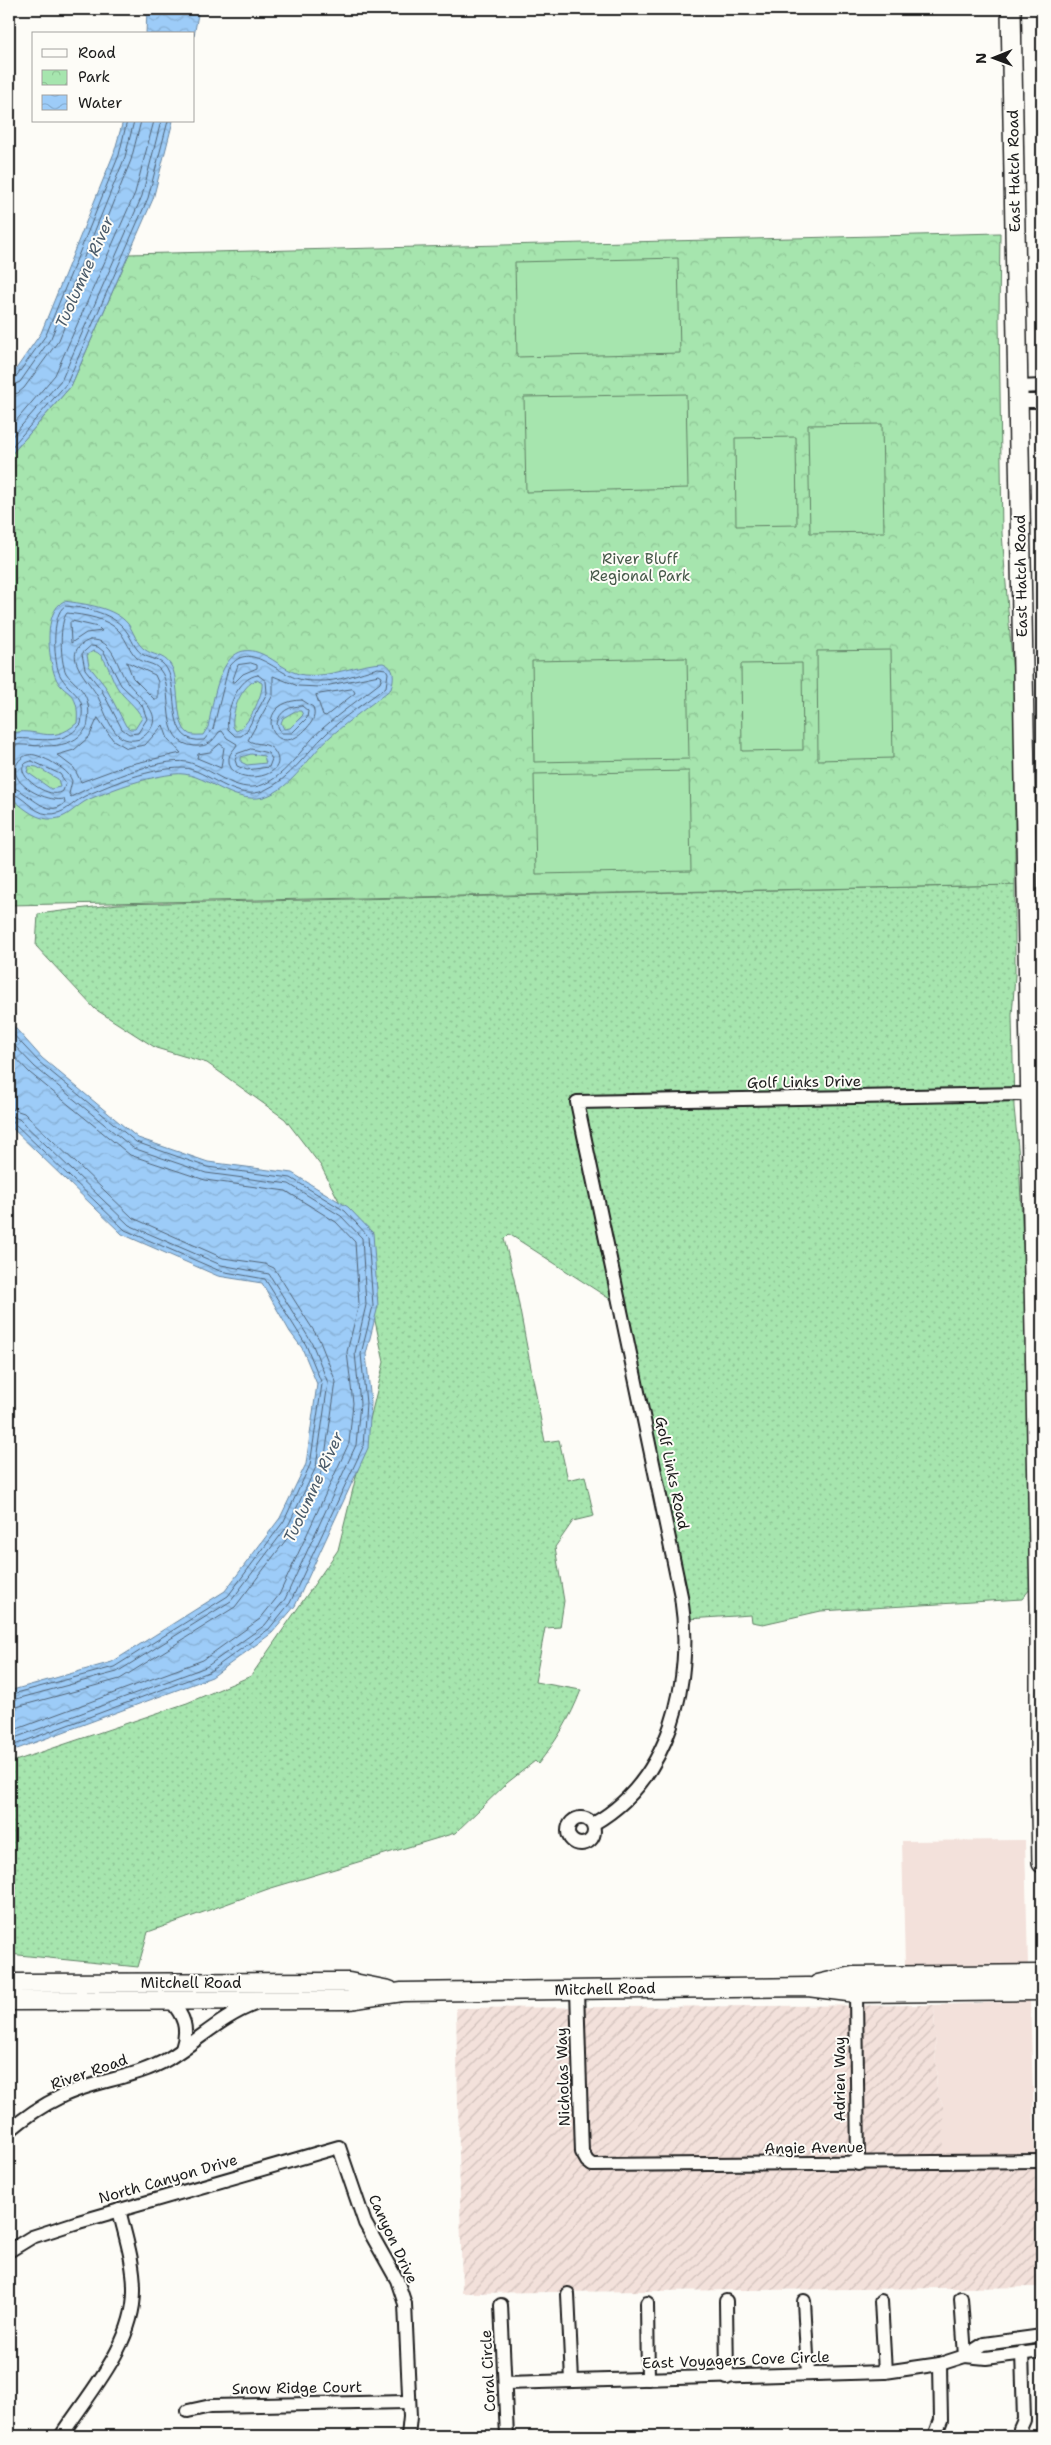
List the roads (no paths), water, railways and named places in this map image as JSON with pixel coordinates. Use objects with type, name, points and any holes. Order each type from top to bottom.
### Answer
[{"type":"main road","name":"East Hatch Road","points":[[1011,9],[1036,1025],[1032,1094],[1042,1863]]},
{"type":"main road","name":"Mitchell Road","points":[[808,1987],[852,1976],[1042,1974]]},
{"type":"main road","name":"Mitchell Road","points":[[9,1984],[349,1982],[402,1992]]},
{"type":"main road","name":"Mitchell Road","points":[[9,2001],[349,2000],[402,1992],[808,1987],[856,1994],[1042,1991]]},
{"type":"street","points":[[1019,394],[1042,386]]},
{"type":"street","points":[[1019,394],[1042,400]]},
{"type":"street","name":"Golf Links Drive","points":[[577,1102],[1032,1094]]},
{"type":"street","name":"Golf Links Road","points":[[577,1102],[681,1596],[685,1635],[684,1668],[680,1692],[666,1738],[650,1767],[630,1794],[613,1811],[593,1824]]},
{"type":"street","name":"Nicholas Way","points":[[577,1990],[582,2152],[587,2161]]},
{"type":"street","name":"Adrien Way","points":[[856,1994],[858,2164]]},
{"type":"street","points":[[170,2000],[179,2010],[187,2026],[182,2049]]},
{"type":"street","name":"River Road","points":[[9,2131],[27,2116],[61,2096],[140,2072],[169,2059],[235,2011],[263,2000]]},
{"type":"street","name":"North Canyon Drive","points":[[9,2251],[32,2237],[119,2210],[340,2147]]},
{"type":"street","name":"Canyon Drive","points":[[340,2147],[365,2223],[397,2280],[404,2304],[407,2402],[410,2417],[408,2436]]},
{"type":"street","name":"Angie Avenue","points":[[587,2161],[598,2166],[1042,2161]]},
{"type":"street","points":[[61,2436],[118,2351],[133,2310],[133,2271],[119,2210]]},
{"type":"street","points":[[568,2294],[572,2381]]},
{"type":"street","points":[[961,2298],[965,2356]]},
{"type":"street","points":[[804,2301],[808,2374]]},
{"type":"street","points":[[881,2301],[885,2372]]},
{"type":"street","points":[[726,2302],[728,2378]]},
{"type":"street","points":[[647,2304],[648,2379]]},
{"type":"street","name":"Coral Circle","points":[[501,2305],[507,2436]]},
{"type":"street","name":"East Voyagers Cove Circle","points":[[506,2383],[885,2372],[940,2364],[965,2356],[984,2344],[1042,2336]]},
{"type":"street","name":"East Voyagers Cove Circle","points":[[965,2356],[986,2358],[1042,2351]]},
{"type":"street","points":[[1020,2429],[1024,2420],[1022,2352]]},
{"type":"street","points":[[935,2436],[941,2420],[940,2364]]},
{"type":"street","name":"Snow Ridge Court","points":[[188,2411],[211,2406],[407,2402]]},
{"type":"water","points":[[147,9],[199,9],[195,32],[146,32]]},
{"type":"water","name":"Tuolumne River","points":[[123,122],[173,122],[153,199],[71,386],[9,457],[9,379],[41,333],[114,153]]},
{"type":"water","points":[[64,601],[81,603],[99,607],[122,618],[128,624],[141,647],[170,664],[175,680],[181,721],[184,728],[191,735],[203,735],[208,727],[217,687],[228,662],[237,654],[248,651],[262,654],[293,672],[304,675],[324,675],[383,663],[392,671],[392,685],[391,689],[323,743],[283,787],[264,797],[240,796],[196,777],[174,774],[148,779],[113,790],[86,801],[59,818],[42,818],[27,810],[9,796],[9,734],[28,732],[51,735],[59,734],[77,723],[76,704],[70,694],[58,683],[50,658],[50,625],[57,607]],"holes":[[[93,651],[101,656],[117,687],[139,713],[142,718],[135,729],[130,729],[126,726],[105,686],[89,666],[87,655]],[[257,680],[262,683],[260,695],[250,718],[236,731],[233,727],[236,707],[242,693]],[[295,711],[301,711],[303,715],[290,728],[284,729],[281,723],[283,718]],[[251,754],[264,756],[266,763],[247,765],[241,762],[241,757]],[[29,766],[37,767],[58,779],[60,787],[51,789],[27,772]]]},
{"type":"water","name":"Tuolumne River","points":[[9,1021],[42,1058],[138,1138],[208,1162],[292,1173],[348,1207],[373,1233],[378,1306],[366,1354],[371,1403],[368,1448],[295,1606],[272,1633],[212,1677],[9,1752],[9,1691],[112,1662],[225,1591],[280,1518],[306,1464],[317,1384],[302,1348],[290,1332],[262,1283],[218,1276],[122,1234],[9,1125]]},
{"type":"park label","name":"River Bluff Regional Park","points":[[640,568]]}]
